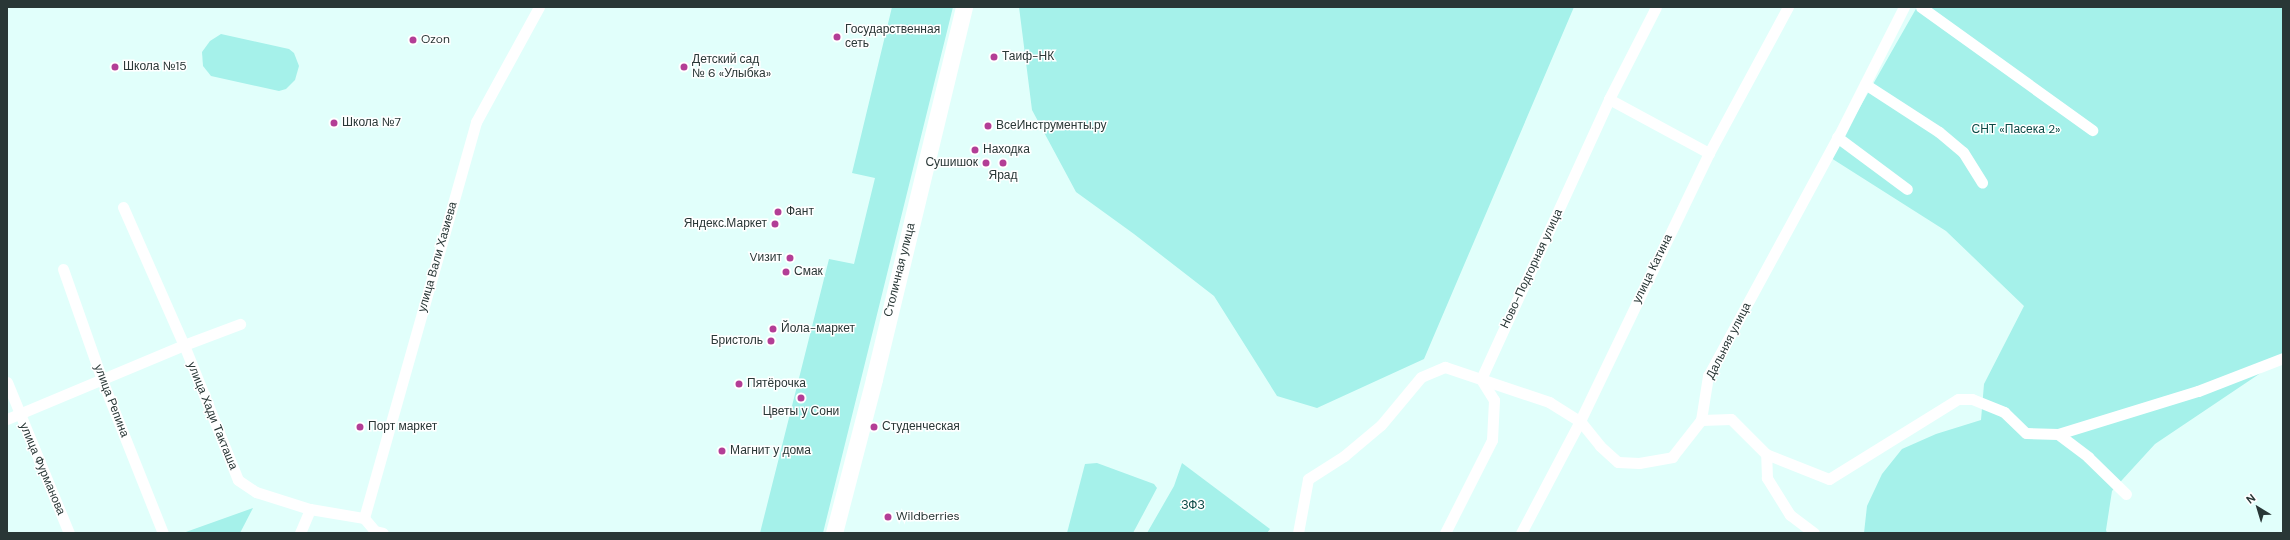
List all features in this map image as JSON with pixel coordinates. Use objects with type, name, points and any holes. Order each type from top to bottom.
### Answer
[{"type":"main road","name":"Столичная улица","points":[[834,533],[874,379],[964,7]]},
{"type":"street","name":"улица Вали Хазиева","points":[[364,518],[476,122],[538,7]]},
{"type":"street","name":"Ново-Подгорная улица","points":[[1481,379],[1609,100],[1656,7]]},
{"type":"street","name":"улица Катина","points":[[1521,533],[1580,420],[1709,153],[1788,7]]},
{"type":"street","name":"Дальняя улица","points":[[1298,533],[1308,479],[1344,456],[1381,425],[1421,377],[1445,367],[1549,402],[1580,420],[1600,446],[1618,462],[1639,463],[1672,457],[1701,420],[1708,376],[1837,137],[1904,7]]},
{"type":"street","points":[[1921,7],[2092,130]]},
{"type":"street","points":[[1865,84],[1939,132],[1963,152],[1982,182]]},
{"type":"street","points":[[1609,100],[1709,153]]},
{"type":"street","points":[[1837,137],[1907,189]]},
{"type":"street","name":"улица Хади Такташа","points":[[123,207],[184,345],[238,480],[256,492],[310,509],[364,518]]},
{"type":"street","name":"улица Репина","points":[[63,269],[102,380],[163,533]]},
{"type":"street","points":[[7,420],[184,345],[240,324]]},
{"type":"street","points":[[1701,420],[1731,419],[1766,454],[1829,479],[1958,398],[1972,399],[2004,412],[2026,433],[2058,434],[2198,391],[2283,358]]},
{"type":"street","points":[[1445,533],[1492,440],[1494,400],[1481,379]]},
{"type":"street","name":"улица Фурманова","points":[[7,382],[69,533]]},
{"type":"street","points":[[2058,434],[2088,457],[2126,494]]},
{"type":"street","points":[[1766,454],[1767,478],[1790,515],[1814,533]]},
{"type":"street","points":[[300,533],[310,509]]},
{"type":"street","points":[[364,518],[377,532]]},
{"type":"green space","points":[[892,7],[953,7],[823,533],[760,533],[829,259],[854,264],[875,178],[852,173]]},
{"type":"green space","points":[[1019,7],[1574,7],[1424,359],[1317,408],[1277,396],[1214,296],[1134,234],[1076,192],[1032,110]]},
{"type":"green space","name":"СНТ «Пасека 2»","points":[[1917,7],[2283,7],[2283,358],[2155,444],[2112,491],[2106,530],[2107,533],[1864,533],[1867,506],[1882,474],[1902,449],[1936,434],[1981,420],[1984,384],[2024,306],[1946,231],[1831,158]]},
{"type":"green space","points":[[221,34],[289,49],[294,53],[299,66],[295,80],[286,89],[279,91],[211,76],[203,66],[202,52],[210,41]]},
{"type":"green space","points":[[1097,463],[1154,484],[1157,488],[1133,533],[1067,533],[1085,464]]},
{"type":"green space","name":"ЗФЗ","points":[[1182,463],[1270,529],[1267,533],[1147,533],[1174,486]]},
{"type":"green space","points":[[253,508],[240,533],[183,533]]},
{"type":"place","name":"Государственная сеть","points":[[837,37]]},
{"type":"place","name":"Ozon","points":[[413,40]]},
{"type":"place","name":"Таиф-НК","points":[[994,57]]},
{"type":"place","name":"Школа №15","points":[[115,67]]},
{"type":"place","name":"Детский сад № 6 «Улыбка»","points":[[684,67]]},
{"type":"place","name":"Школа №7","points":[[334,123]]},
{"type":"place","name":"ВсеИнструменты.ру","points":[[988,126]]},
{"type":"place","name":"Находка","points":[[975,150]]},
{"type":"place","name":"Сушишок","points":[[986,163]]},
{"type":"place","name":"Ярад","points":[[1003,163]]},
{"type":"place","name":"Фант","points":[[778,212]]},
{"type":"place","name":"Яндекс.Маркет","points":[[775,224]]},
{"type":"place","name":"Vизит","points":[[790,258]]},
{"type":"place","name":"Смак","points":[[786,272]]},
{"type":"place","name":"Йола-маркет","points":[[773,329]]},
{"type":"place","name":"Бристоль","points":[[771,341]]},
{"type":"place","name":"Пятёрочка","points":[[739,384]]},
{"type":"place","name":"Цветы у Сони","points":[[801,398]]},
{"type":"place","name":"Порт маркет","points":[[360,427]]},
{"type":"place","name":"Студенческая","points":[[874,427]]},
{"type":"place","name":"Магнит у дома","points":[[722,451]]},
{"type":"place","name":"Wildberries","points":[[888,517]]}]
